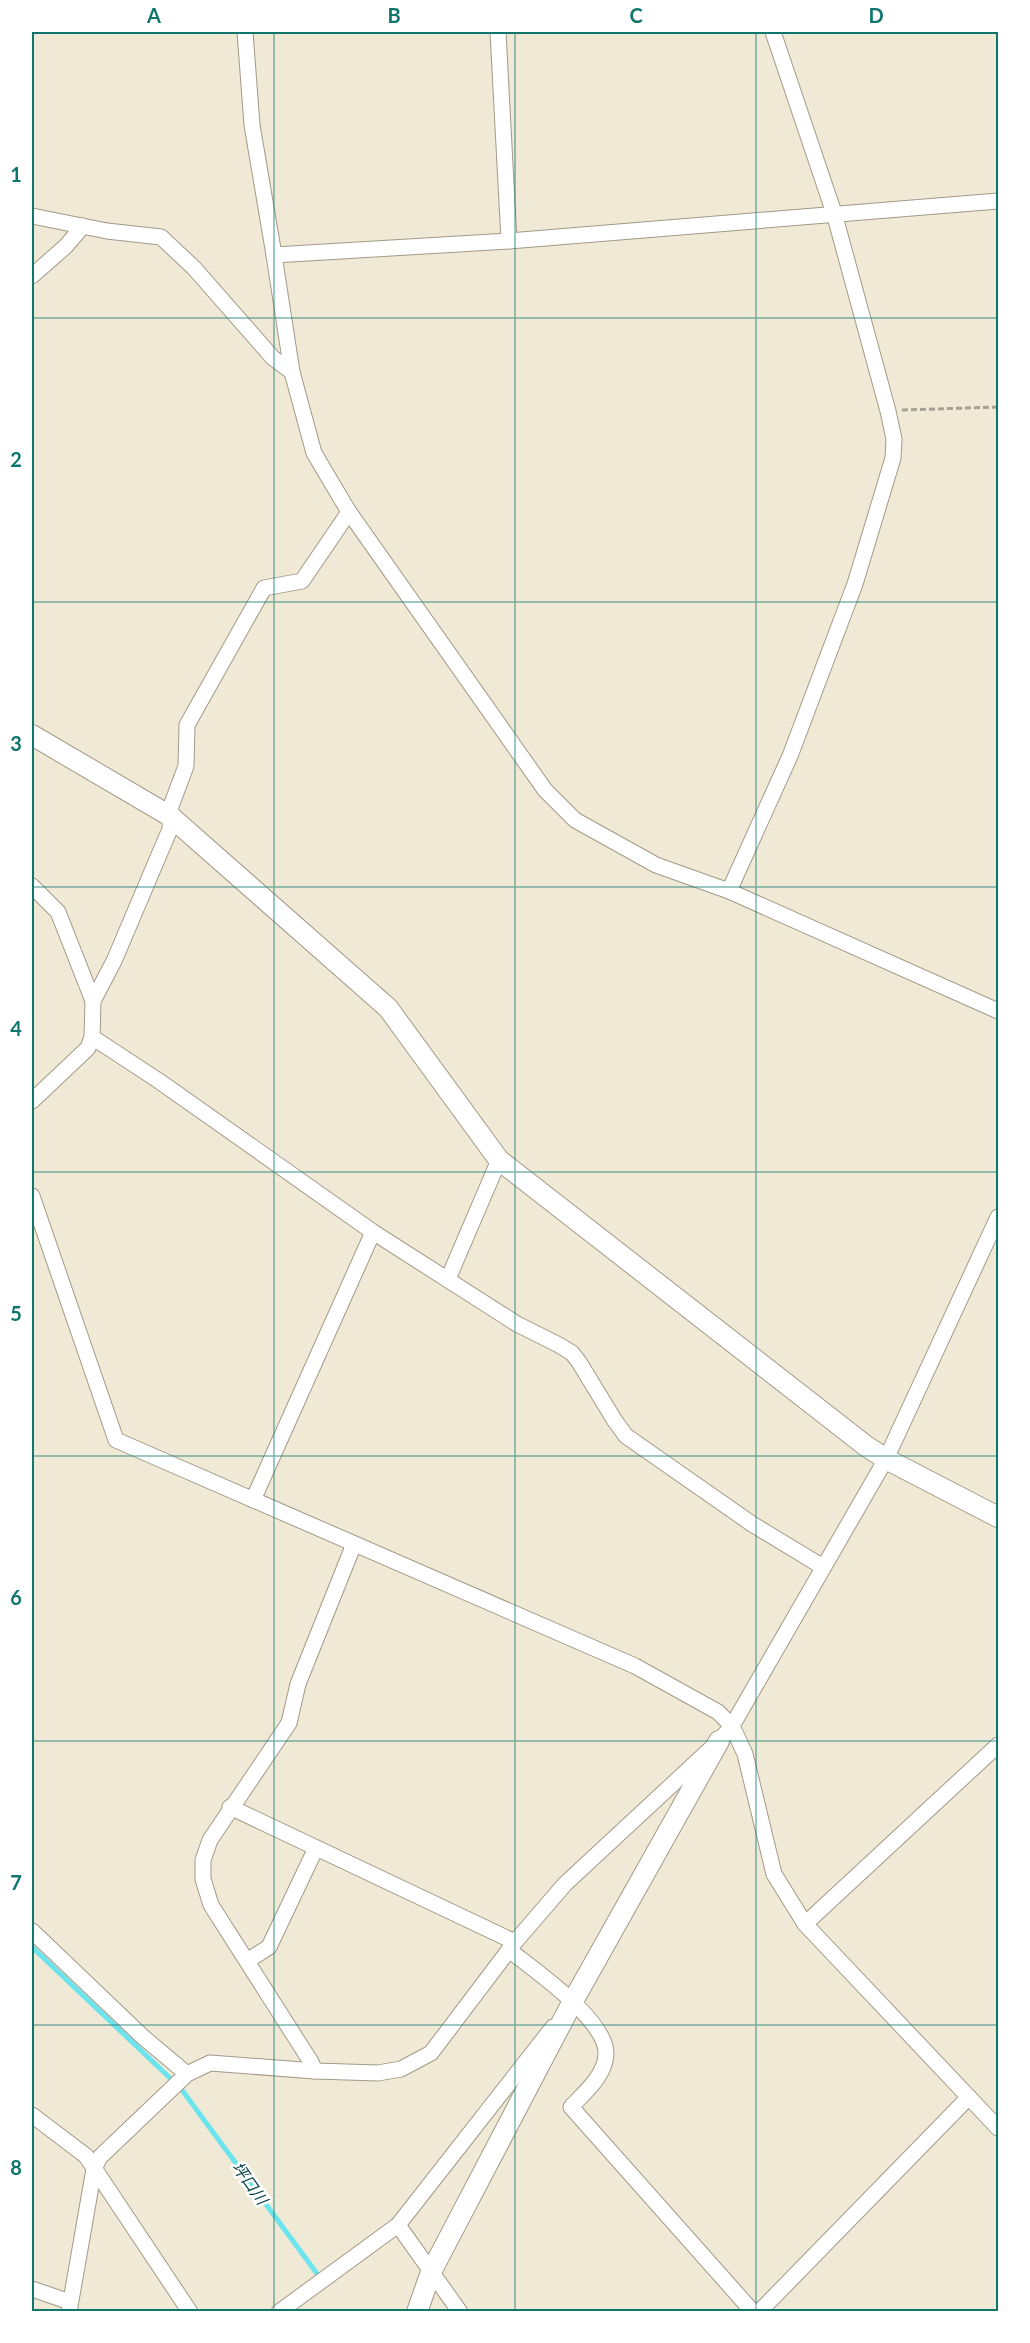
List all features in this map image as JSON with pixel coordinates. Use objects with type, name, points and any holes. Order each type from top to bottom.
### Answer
[{"type":"street","points":[[245,32],[252,124],[292,372],[314,453],[349,512],[545,790],[575,820],[656,865],[729,891],[999,1011]]},
{"type":"street","points":[[498,32],[509,241]]},
{"type":"street","points":[[729,891],[790,756],[855,584],[893,458],[894,440],[834,213],[773,32]]},
{"type":"street","points":[[274,255],[509,241],[999,201]]},
{"type":"street","points":[[32,216],[107,231],[160,237],[194,268],[273,357],[292,372]]},
{"type":"street","points":[[32,276],[66,246],[83,226]]},
{"type":"street","points":[[93,1001],[114,961],[170,829],[171,806],[186,766],[187,725],[264,588],[302,581],[349,512]]},
{"type":"street","points":[[32,735],[170,816],[388,1008],[500,1160],[866,1446],[886,1459],[999,1517]]},
{"type":"street","points":[[32,886],[58,912],[93,1001],[92,1037],[88,1048],[32,1101]]},
{"type":"street","points":[[92,1037],[159,1081],[373,1232],[518,1324],[572,1353],[626,1436],[752,1524],[823,1568]]},
{"type":"street","points":[[448,1279],[500,1160]]},
{"type":"street","points":[[32,1196],[116,1440],[635,1666],[718,1712],[732,1726],[745,1754],[774,1874],[806,1924],[999,2128]]},
{"type":"street","points":[[32,2289],[69,2307],[94,2169],[100,2157],[187,2074],[210,2064],[378,2073],[401,2068],[431,2053],[512,1946],[565,1884],[719,1742],[732,1726],[886,1459],[999,1217]]},
{"type":"street","points":[[253,1500],[373,1232]]},
{"type":"street","points":[[315,2071],[211,1905],[203,1879],[202,1860],[210,1840],[230,1807],[289,1723],[298,1684],[354,1544]]},
{"type":"street","points":[[417,2312],[431,2272],[573,2001],[719,1742]]},
{"type":"street","points":[[806,1924],[999,1745]]},
{"type":"street","points":[[230,1807],[512,1946],[573,2001],[596,2026],[606,2053],[598,2078],[571,2107],[753,2312]]},
{"type":"street","points":[[247,1961],[268,1947],[316,1848]]},
{"type":"street","points":[[32,1931],[143,2037],[187,2074]]},
{"type":"street","points":[[279,2312],[398,2225],[573,2001]]},
{"type":"street","points":[[759,2312],[969,2097]]},
{"type":"street","points":[[32,2115],[86,2156],[190,2312]]},
{"type":"street","points":[[398,2225],[460,2312]]},
{"type":"path","points":[[888,411],[999,407]]},
{"type":"waterway","name":"坪口川","points":[[32,1947],[170,2078]]},
{"type":"waterway","name":"坪口川","points":[[182,2090],[318,2275]]}]
